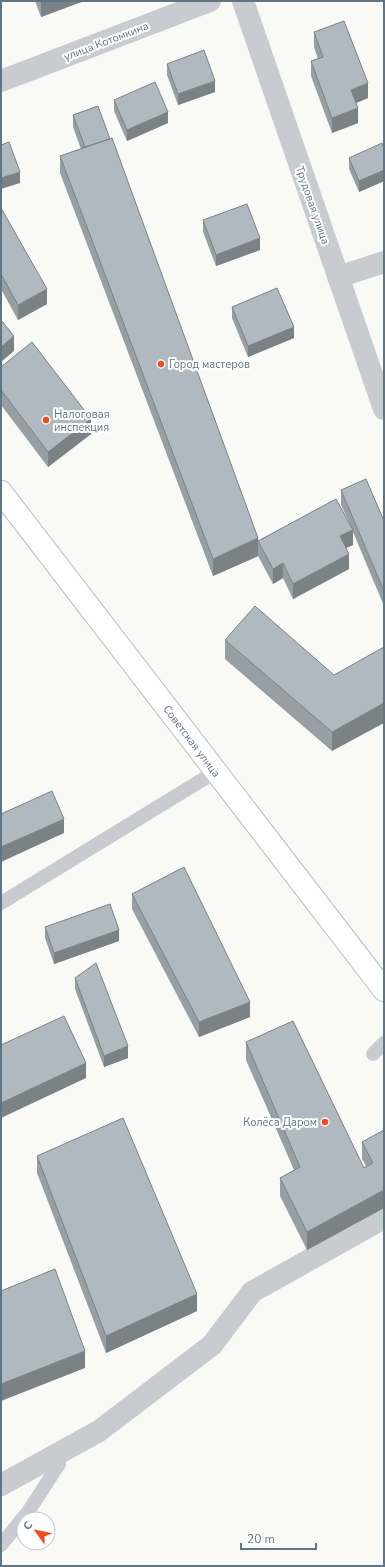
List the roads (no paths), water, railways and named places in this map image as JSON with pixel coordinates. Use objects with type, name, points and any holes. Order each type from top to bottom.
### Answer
[{"type":"main road","name":"Советская улица","points":[[1,492],[384,990]]},
{"type":"street","name":"улица Котомкина","points":[[1,81],[210,1]]},
{"type":"street","name":"Трудовая улица","points":[[243,1],[384,409]]},
{"type":"street","points":[[338,277],[384,262]]},
{"type":"street","points":[[1,1485],[98,1431],[212,1345],[252,1292],[384,1218]]},
{"type":"lane","points":[[1,904],[215,772]]},
{"type":"lane","points":[[373,1054],[384,1043]]},
{"type":"lane","points":[[1,1545],[28,1512],[59,1464],[59,1453]]},
{"type":"place","name":"Город мастеров","points":[[161,364]]},
{"type":"place","name":"Налоговая инспекция","points":[[46,420]]},
{"type":"place","name":"Колёса Даром","points":[[325,1122]]}]
